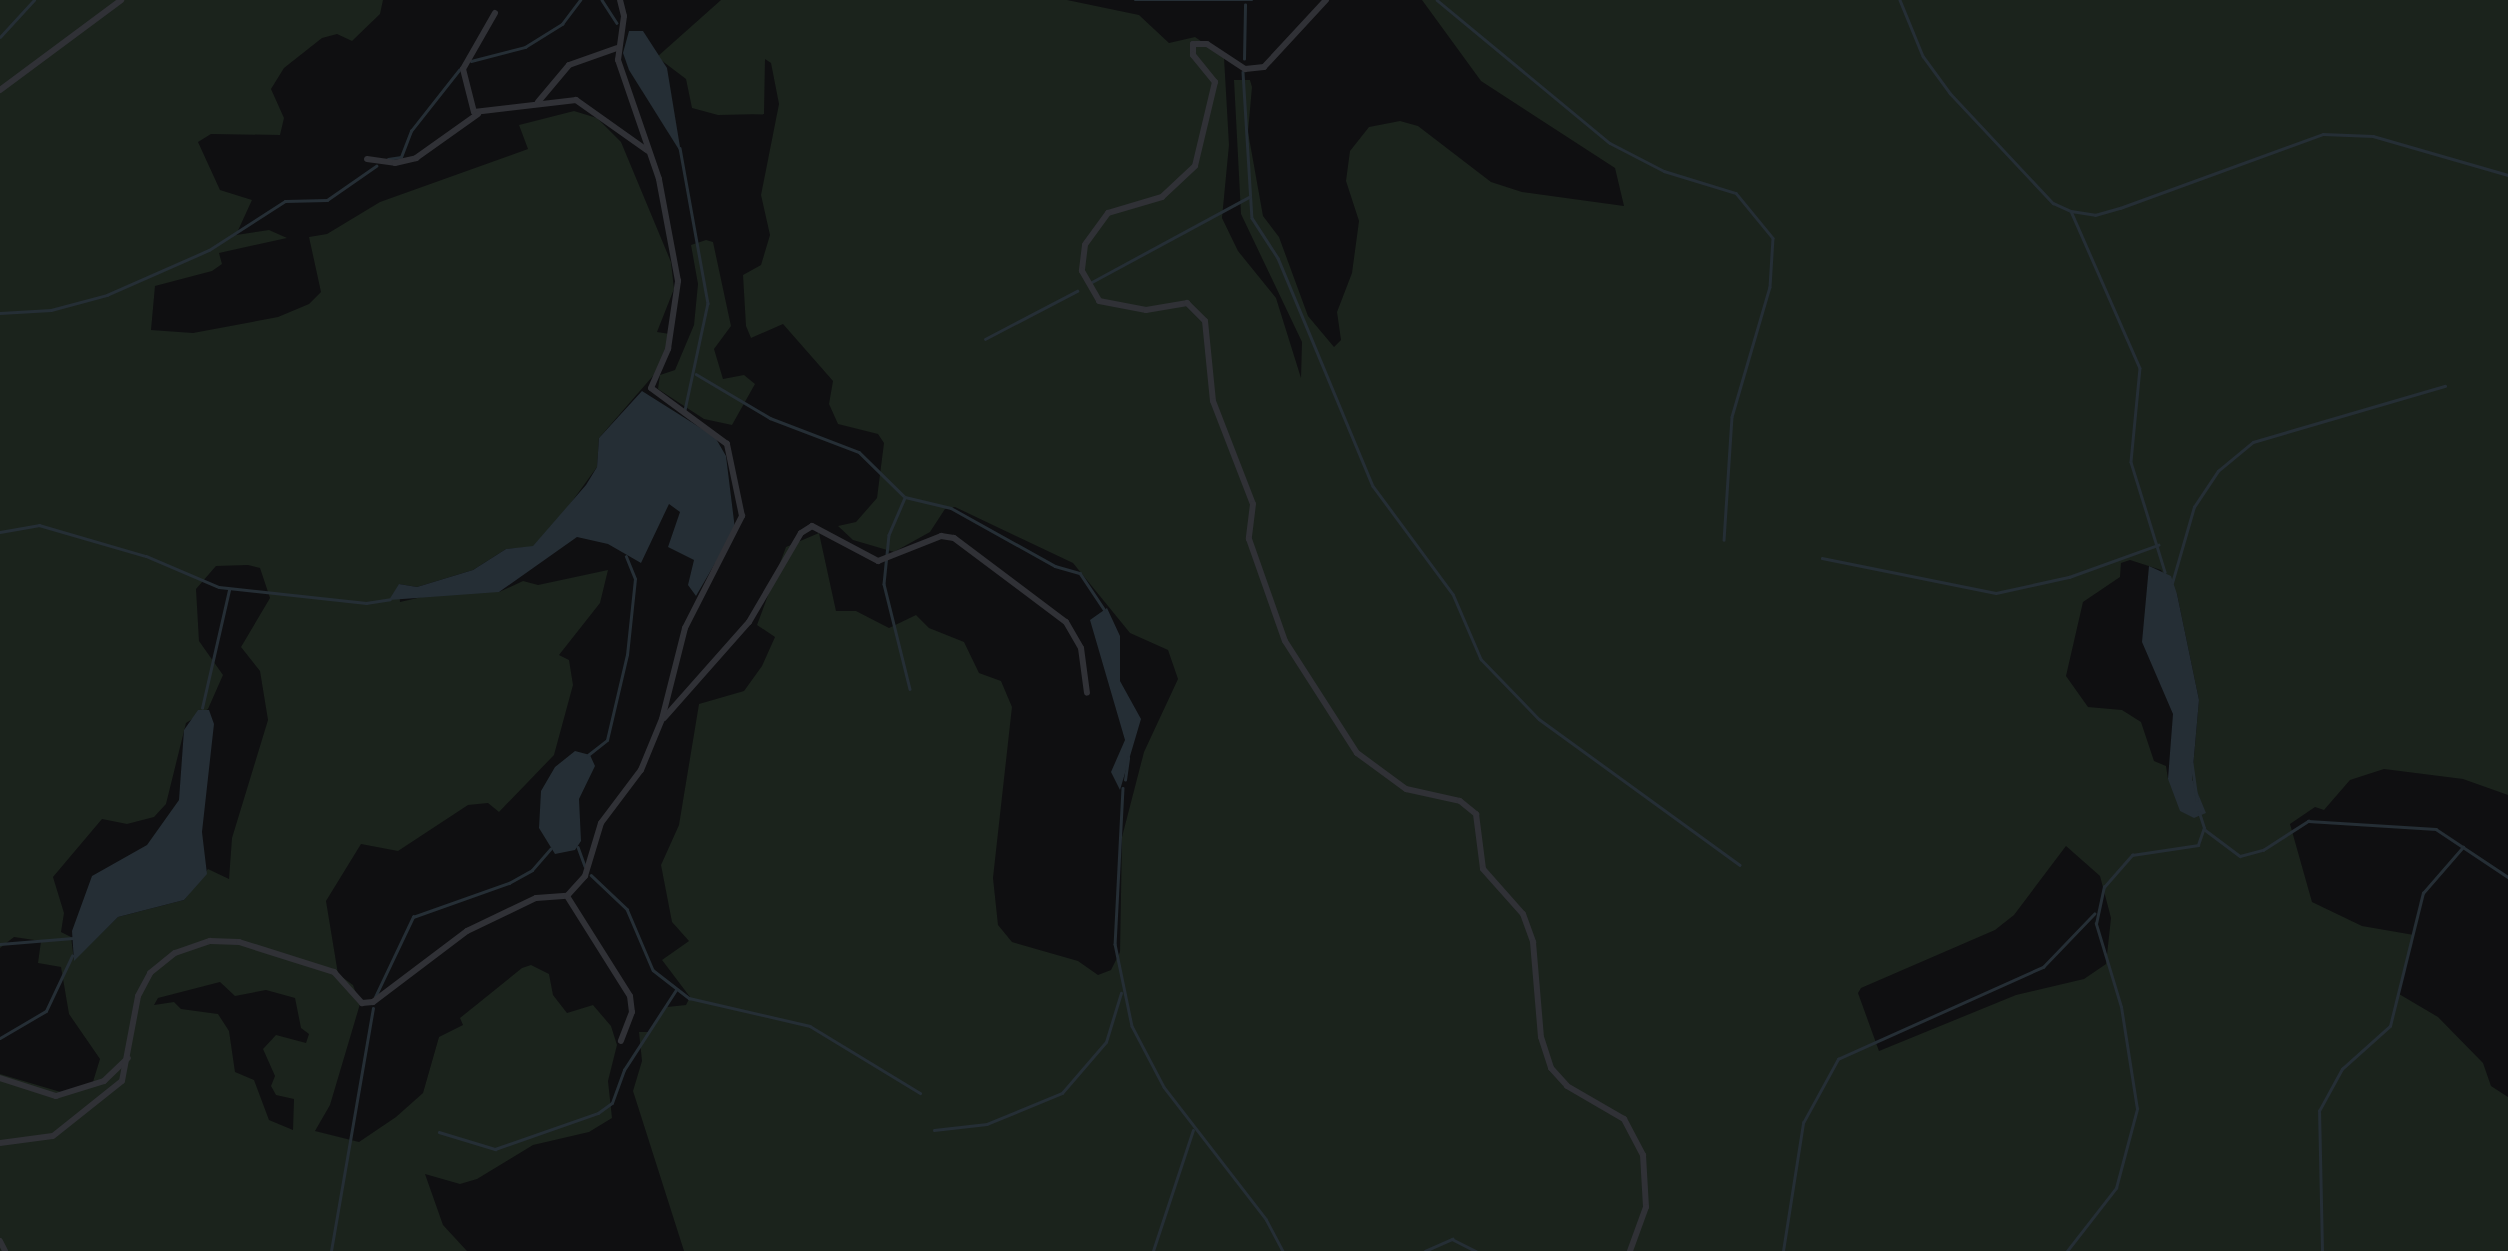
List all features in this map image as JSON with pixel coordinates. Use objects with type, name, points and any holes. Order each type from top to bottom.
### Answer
[{"type":"street","points":[[0,90],[121,0]]},
{"type":"street","points":[[0,1142],[29,1144],[66,1128],[122,1081],[143,985],[162,962],[192,946],[225,939],[321,967],[342,978],[366,1004],[488,920],[536,898],[567,896],[585,876],[601,823],[635,782],[662,718],[685,628],[742,516],[727,444],[666,405],[651,388],[668,349],[678,280],[652,154],[617,48],[624,16],[620,0]]},
{"type":"street","points":[[1326,0],[1264,67],[1245,69],[1207,44],[1193,44],[1193,55],[1215,82],[1195,166],[1162,197],[1108,213],[1086,245],[1082,271],[1099,301],[1146,310],[1187,303],[1205,321],[1213,401],[1253,504],[1249,539],[1285,641],[1323,708],[1367,762],[1406,789],[1460,801],[1476,814],[1483,868],[1523,914],[1534,942],[1540,1037],[1551,1068],[1567,1086],[1624,1120],[1643,1155],[1646,1207],[1630,1251]]},
{"type":"street","points":[[478,114],[468,100],[462,69],[495,13]]},
{"type":"street","points":[[537,103],[569,65],[617,48]]},
{"type":"street","points":[[366,159],[395,164],[416,158],[478,114],[576,100],[652,154]]},
{"type":"street","points":[[662,718],[749,622],[801,533],[812,526],[878,561],[941,536],[954,538],[1072,630],[1086,692]]},
{"type":"street","points":[[567,896],[630,996],[632,1012],[621,1041]]},
{"type":"street","points":[[0,1078],[56,1096],[104,1081],[129,1058]]},
{"type":"street","points":[[0,1241],[6,1251]]},
{"type":"shaded area","points":[[0,0],[383,0],[380,14],[352,41],[337,34],[322,38],[284,68],[271,89],[284,118],[280,135],[211,134],[198,142],[220,190],[252,200],[236,235],[269,230],[287,238],[219,253],[222,264],[212,271],[155,286],[151,330],[193,333],[278,317],[309,304],[321,292],[309,237],[327,234],[380,202],[528,149],[519,125],[574,111],[597,118],[621,142],[671,262],[674,289],[657,332],[670,334],[659,369],[599,438],[597,467],[533,547],[506,549],[473,570],[417,587],[399,584],[400,602],[448,591],[499,592],[523,581],[538,585],[608,570],[600,603],[559,655],[569,660],[573,685],[554,755],[499,812],[488,803],[468,805],[398,851],[361,844],[326,901],[338,974],[353,985],[360,1004],[330,1105],[315,1131],[359,1142],[396,1117],[423,1093],[439,1037],[463,1025],[460,1018],[531,965],[549,974],[553,995],[567,1013],[593,1005],[611,1026],[617,1045],[608,1081],[612,1118],[589,1132],[533,1145],[477,1179],[460,1184],[425,1174],[443,1225],[467,1251],[0,1251],[0,1074],[64,1093],[92,1085],[100,1059],[69,1014],[61,967],[38,963],[41,941],[14,937],[0,948]],"holes":[[[216,566],[260,568],[270,598],[241,647],[260,671],[268,720],[232,838],[229,879],[208,869],[184,900],[118,917],[74,960],[71,937],[61,932],[64,913],[53,877],[102,819],[127,824],[154,817],[166,804],[186,723],[208,709],[223,675],[199,641],[196,589]],[[220,982],[235,996],[266,990],[295,998],[301,1028],[309,1034],[306,1043],[276,1035],[263,1049],[275,1076],[271,1086],[276,1095],[294,1099],[293,1130],[269,1120],[254,1080],[235,1072],[229,1031],[218,1014],[181,1009],[174,1002],[154,1005],[158,998]]]},
{"type":"shaded area","points":[[721,0],[1067,0],[1139,15],[1169,43],[1195,37],[1224,57],[1229,145],[1222,218],[1238,251],[1276,298],[1301,378],[1302,342],[1241,214],[1234,80],[1250,80],[1252,87],[1248,132],[1263,216],[1279,237],[1308,316],[1334,347],[1341,340],[1337,312],[1352,273],[1359,221],[1346,181],[1350,151],[1369,127],[1400,121],[1418,126],[1491,182],[1522,192],[1624,206],[1615,168],[1481,81],[1422,0],[2508,0],[2508,795],[2463,779],[2384,769],[2350,780],[2324,810],[2315,807],[2290,824],[2312,902],[2362,926],[2414,935],[2399,994],[2438,1017],[2483,1063],[2491,1086],[2508,1097],[2508,1251],[684,1251],[633,1091],[642,1061],[639,1032],[649,1032],[667,1007],[686,1005],[690,997],[662,960],[689,941],[672,922],[661,865],[679,825],[699,704],[744,691],[762,666],[775,637],[757,625],[786,547],[819,533],[836,611],[856,611],[889,628],[916,615],[929,628],[964,642],[979,673],[1001,681],[1012,707],[993,878],[998,925],[1012,942],[1078,961],[1098,975],[1111,970],[1120,952],[1122,837],[1144,752],[1178,679],[1168,650],[1130,633],[1073,563],[955,507],[945,509],[930,532],[894,552],[853,540],[838,526],[856,522],[877,498],[884,443],[878,434],[838,424],[829,404],[833,381],[783,324],[751,338],[746,326],[743,275],[761,265],[770,235],[761,195],[779,104],[771,63],[765,59],[764,114],[718,115],[692,108],[686,79],[657,57]],"holes":[[[2130,560],[2161,570],[2177,594],[2199,700],[2192,779],[2205,813],[2168,779],[2166,766],[2154,761],[2141,722],[2122,710],[2088,707],[2066,676],[2083,602],[2120,577],[2121,563]],[[2066,846],[2100,876],[2111,918],[2106,964],[2084,979],[2016,995],[1879,1051],[1858,993],[1861,988],[1995,930],[2014,915]]]},
{"type":"shaded area","points":[[629,31],[643,31],[667,68],[681,153],[629,70],[623,53]]},
{"type":"shaded area","points":[[713,242],[731,326],[714,349],[723,379],[744,375],[755,384],[732,425],[704,419],[658,389],[660,375],[675,370],[694,325],[698,284],[691,245]]},
{"type":"shaded area","points":[[642,391],[715,437],[726,456],[735,529],[696,596],[688,585],[694,560],[668,547],[680,512],[669,504],[641,563],[608,544],[577,537],[499,592],[389,600],[399,584],[417,587],[473,570],[506,549],[533,546],[586,485],[597,467],[599,438]]},
{"type":"shaded area","points":[[2149,566],[2171,576],[2199,700],[2192,779],[2206,813],[2194,818],[2180,811],[2168,779],[2173,714],[2142,642]]},
{"type":"shaded area","points":[[1107,608],[1120,636],[1120,681],[1141,719],[1120,790],[1111,772],[1125,740],[1090,620]]},
{"type":"shaded area","points":[[198,710],[209,710],[214,724],[202,832],[207,874],[184,900],[118,917],[74,961],[72,931],[92,876],[147,845],[179,800],[184,730]]},
{"type":"shaded area","points":[[575,751],[590,755],[595,766],[579,799],[581,841],[575,850],[555,854],[539,828],[541,791],[555,767]]},
{"type":"waterway","points":[[0,37],[34,0]]},
{"type":"waterway","points":[[471,61],[525,47],[562,24],[580,0]]},
{"type":"waterway","points":[[602,0],[617,23]]},
{"type":"waterway","points":[[1135,0],[1252,0]]},
{"type":"waterway","points":[[1437,0],[1610,143],[1664,171],[1736,193],[1773,238],[1770,287],[1732,417],[1724,540]]},
{"type":"waterway","points":[[1900,0],[1923,56],[1950,93],[2053,203],[2071,211],[2095,215],[2120,208],[2323,134],[2373,136],[2508,175]]},
{"type":"waterway","points":[[1244,59],[1245,5]]},
{"type":"waterway","points":[[388,159],[401,157],[411,131],[459,70]]},
{"type":"waterway","points":[[1243,72],[1252,218],[1278,258],[1373,486],[1453,594],[1481,659],[1539,719],[1740,865]]},
{"type":"waterway","points":[[680,148],[708,303],[685,410]]},
{"type":"waterway","points":[[0,313],[51,310],[107,295],[209,250],[285,201],[327,200],[376,166]]},
{"type":"waterway","points":[[1090,283],[1249,197]]},
{"type":"waterway","points":[[2071,211],[2140,368],[2131,462],[2165,572]]},
{"type":"waterway","points":[[985,339],[1077,291]]},
{"type":"waterway","points":[[696,374],[770,418],[859,452],[905,497],[951,508],[1055,566],[1080,573],[1104,609]]},
{"type":"waterway","points":[[2172,583],[2194,507],[2218,471],[2253,442],[2445,386]]},
{"type":"waterway","points":[[905,498],[889,535],[884,584],[910,689]]},
{"type":"waterway","points":[[0,532],[39,525],[146,556],[219,587],[366,603],[390,599]]},
{"type":"waterway","points":[[1822,558],[1996,593],[2069,577],[2158,545]]},
{"type":"waterway","points":[[588,755],[607,740],[627,655],[635,579],[626,557]]},
{"type":"waterway","points":[[202,708],[229,590]]},
{"type":"waterway","points":[[1125,780],[1128,758]]},
{"type":"waterway","points":[[2192,763],[2197,800]]},
{"type":"waterway","points":[[1123,788],[1115,944],[1132,1026],[1164,1087],[1266,1219],[1283,1251]]},
{"type":"waterway","points":[[2067,1251],[2116,1188],[2137,1109],[2121,1007],[2096,924],[2104,887],[2132,855],[2198,845],[2204,828],[2199,813]]},
{"type":"waterway","points":[[2204,829],[2240,856],[2263,850],[2308,821],[2436,829],[2508,877]]},
{"type":"waterway","points":[[578,847],[585,866]]},
{"type":"waterway","points":[[2322,1251],[2319,1111],[2342,1069],[2390,1026],[2423,893],[2463,847]]},
{"type":"waterway","points":[[375,997],[413,917],[509,883],[532,870],[550,849]]},
{"type":"waterway","points":[[591,875],[627,909],[653,970],[689,998],[810,1026],[920,1093]]},
{"type":"waterway","points":[[1783,1251],[1803,1123],[1838,1059],[2043,967],[2094,914]]},
{"type":"waterway","points":[[0,944],[73,938]]},
{"type":"waterway","points":[[0,1038],[46,1011],[72,956]]},
{"type":"waterway","points":[[439,1132],[495,1149],[598,1113],[612,1103],[624,1070],[676,990]]},
{"type":"waterway","points":[[934,1130],[987,1124],[1062,1093],[1106,1042],[1121,993]]},
{"type":"waterway","points":[[331,1251],[373,1009]]},
{"type":"waterway","points":[[1153,1251],[1193,1130]]},
{"type":"waterway","points":[[1425,1251],[1452,1239],[1476,1251]]}]
